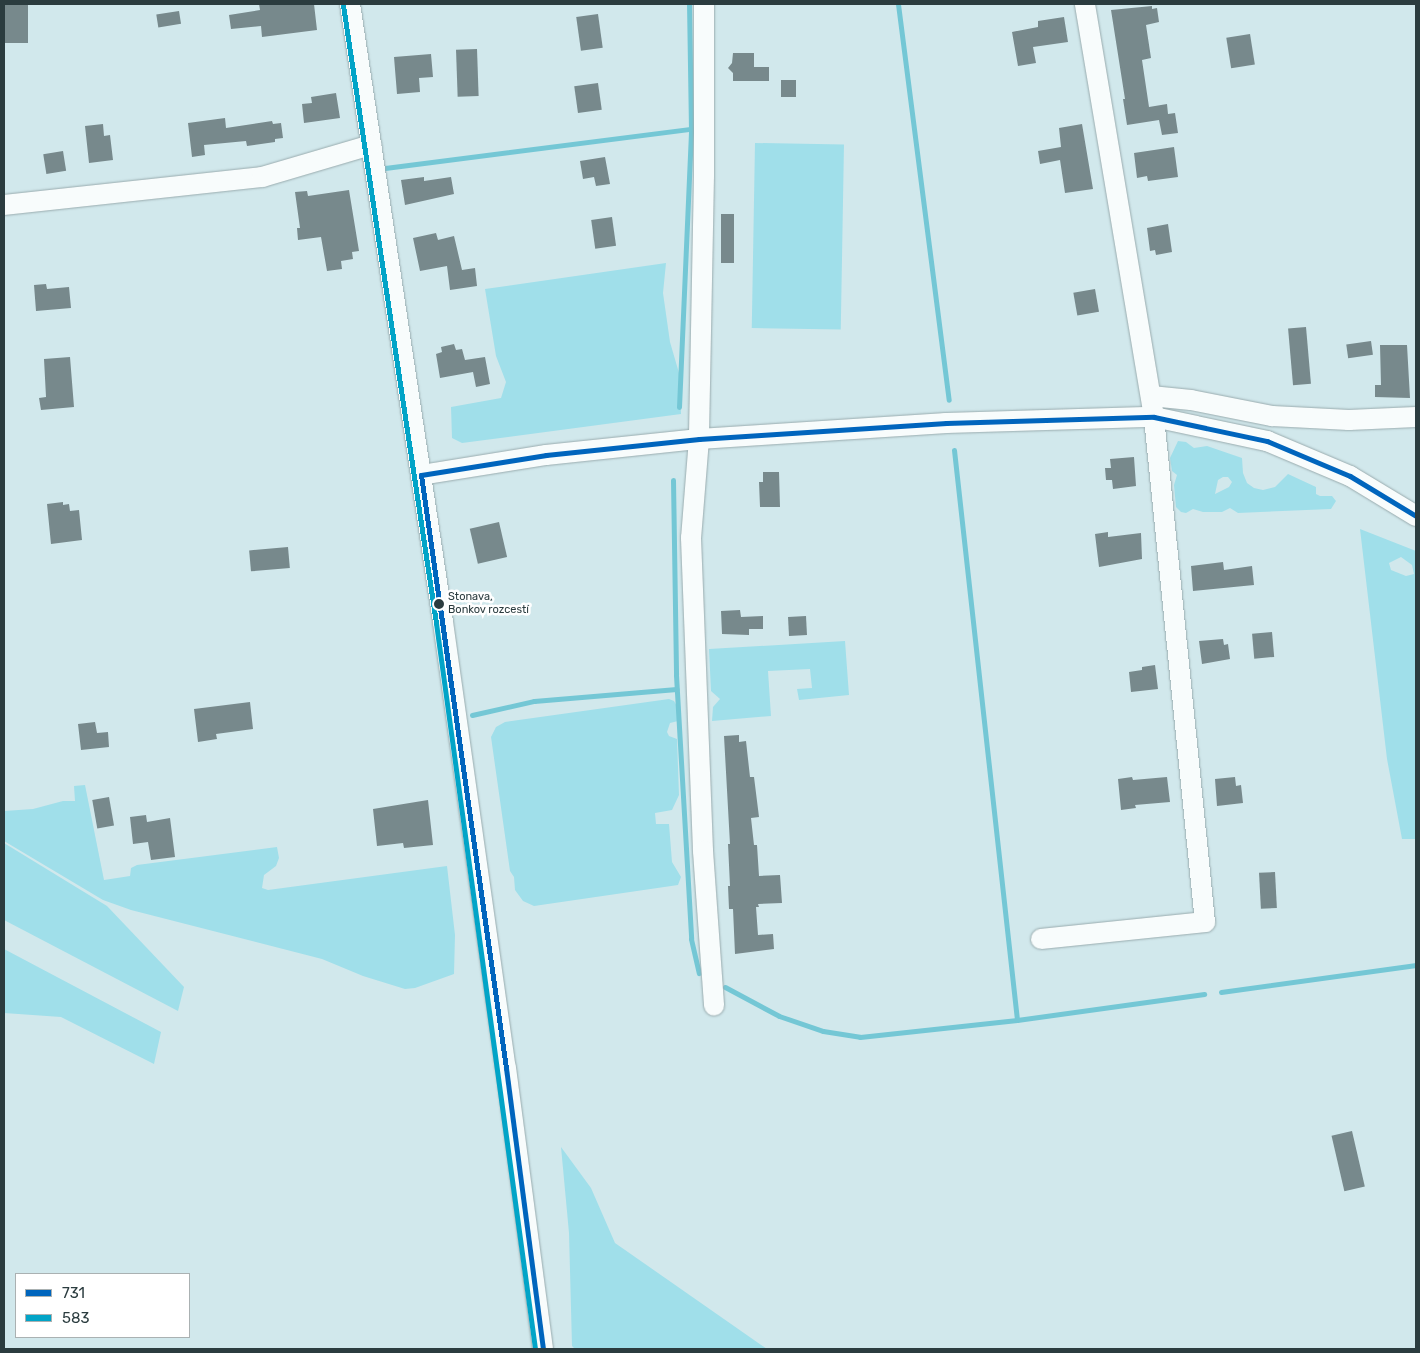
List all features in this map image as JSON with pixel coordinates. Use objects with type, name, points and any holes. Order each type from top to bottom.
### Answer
[{"type":"street","points":[[350,4],[421,474],[506,1068],[543,1349]]},
{"type":"street","points":[[704,4],[704,175],[699,439],[691,538],[703,851],[714,1006]]},
{"type":"street","points":[[1041,939],[1205,922],[1154,416],[1085,4]]},
{"type":"street","points":[[4,205],[262,177],[372,145]]},
{"type":"street","points":[[1151,396],[1191,400],[1272,416],[1349,420],[1416,417]]},
{"type":"street","points":[[421,474],[546,455],[699,439],[946,423],[1154,416],[1267,441],[1350,476],[1416,516]]},
{"type":"shaded area","points":[[755,143],[844,145],[841,330],[752,328]]},
{"type":"shaded area","points":[[666,263],[663,293],[670,342],[679,373],[681,414],[462,443],[452,438],[451,407],[501,398],[506,382],[496,356],[485,289]]},
{"type":"shaded area","points":[[1178,441],[1186,442],[1194,448],[1207,446],[1242,458],[1243,473],[1247,483],[1254,488],[1263,490],[1275,487],[1288,474],[1316,487],[1316,494],[1332,496],[1336,501],[1331,509],[1238,513],[1230,508],[1222,512],[1203,512],[1193,509],[1186,513],[1181,512],[1176,507],[1174,485],[1177,475],[1172,471],[1170,458]],"holes":[[[1228,477],[1232,482],[1229,487],[1215,494],[1218,480]]]},
{"type":"shaded area","points":[[1360,529],[1416,551],[1416,839],[1402,839],[1387,759]],"holes":[[[1401,557],[1412,565],[1414,574],[1406,576],[1391,570],[1389,563]]]},
{"type":"shaded area","points":[[845,641],[849,695],[799,700],[797,689],[812,688],[810,669],[768,671],[771,716],[712,721],[713,707],[720,699],[711,691],[709,649]]},
{"type":"shaded area","points":[[669,699],[674,701],[678,708],[678,721],[670,723],[667,732],[669,736],[677,739],[679,795],[672,810],[655,813],[656,824],[669,824],[672,862],[681,877],[678,885],[534,906],[523,901],[515,890],[514,877],[510,871],[491,737],[496,727],[505,722]]},
{"type":"shaded area","points":[[85,785],[104,880],[130,876],[131,868],[137,865],[277,847],[279,858],[276,866],[264,875],[262,888],[268,890],[447,866],[455,935],[454,974],[415,988],[405,989],[363,976],[322,959],[131,910],[103,900],[4,841],[4,811],[33,809],[63,801],[75,801],[74,786]]},
{"type":"shaded area","points":[[4,843],[107,906],[184,987],[178,1011],[4,920]]},
{"type":"shaded area","points":[[4,949],[161,1032],[154,1064],[61,1017],[4,1013]]},
{"type":"shaded area","points":[[561,1147],[591,1188],[615,1243],[767,1349],[575,1349],[572,1346],[569,1233]]},
{"type":"building","points":[[4,4],[28,4],[28,43],[4,43]]},
{"type":"building","points":[[259,4],[314,4],[317,30],[262,37],[261,26],[231,29],[229,15],[260,10]]},
{"type":"building","points":[[1152,6],[1152,9],[1157,8],[1159,22],[1146,25],[1151,58],[1142,60],[1149,107],[1167,104],[1168,114],[1175,113],[1178,133],[1162,135],[1159,120],[1127,125],[1123,99],[1125,99],[1111,10]]},
{"type":"building","points":[[179,11],[181,24],[158,27],[156,15]]},
{"type":"building","points":[[598,14],[603,48],[581,51],[576,17]]},
{"type":"building","points":[[1064,17],[1068,42],[1033,47],[1036,63],[1018,66],[1012,32],[1038,27],[1038,21]]},
{"type":"building","points":[[1250,34],[1255,65],[1231,68],[1226,38]]},
{"type":"building","points":[[477,49],[479,96],[458,97],[456,50]]},
{"type":"building","points":[[733,53],[754,53],[754,67],[769,67],[769,81],[733,81],[733,73],[728,68],[732,63]]},
{"type":"building","points":[[431,54],[433,77],[419,78],[420,92],[397,94],[394,57]]},
{"type":"building","points":[[781,80],[796,80],[796,97],[781,97]]},
{"type":"building","points":[[598,83],[602,110],[578,113],[574,86]]},
{"type":"building","points":[[336,93],[340,118],[304,123],[302,104],[312,103],[311,97]]},
{"type":"building","points":[[225,118],[226,128],[272,121],[273,124],[281,123],[283,138],[275,139],[275,142],[247,146],[246,141],[204,145],[205,155],[192,157],[188,123]]},
{"type":"building","points":[[103,124],[104,136],[110,135],[113,160],[89,163],[85,126]]},
{"type":"building","points":[[1082,124],[1093,189],[1065,193],[1060,160],[1040,164],[1038,151],[1061,147],[1059,128]]},
{"type":"building","points":[[1174,147],[1178,177],[1148,181],[1147,176],[1137,178],[1134,153]]},
{"type":"building","points":[[63,151],[66,171],[46,174],[43,154]]},
{"type":"building","points":[[605,157],[610,184],[596,186],[594,177],[583,179],[580,161]]},
{"type":"building","points":[[424,177],[424,181],[451,177],[454,194],[405,205],[401,180]]},
{"type":"building","points":[[349,190],[359,251],[352,252],[353,259],[341,261],[342,269],[327,271],[321,237],[298,240],[297,228],[300,228],[295,192],[307,191],[308,196]]},
{"type":"building","points":[[721,214],[734,214],[734,263],[721,263]]},
{"type":"building","points":[[612,217],[616,246],[595,249],[591,220]]},
{"type":"building","points":[[1168,224],[1172,252],[1156,255],[1155,250],[1150,251],[1147,228]]},
{"type":"building","points":[[436,233],[438,240],[454,236],[462,270],[475,268],[477,286],[450,290],[447,266],[420,271],[413,238]]},
{"type":"building","points":[[46,284],[47,289],[69,287],[71,308],[36,311],[34,285]]},
{"type":"building","points":[[1095,289],[1099,312],[1077,315],[1073,293]]},
{"type":"building","points":[[1306,327],[1311,384],[1293,385],[1288,329]]},
{"type":"building","points":[[1371,341],[1373,355],[1348,358],[1346,344]]},
{"type":"building","points":[[454,344],[456,350],[462,349],[465,360],[485,357],[490,384],[476,387],[473,372],[440,378],[436,354],[442,352],[441,347]]},
{"type":"building","points":[[1380,345],[1407,345],[1410,398],[1375,397],[1375,385],[1381,385]]},
{"type":"building","points":[[70,357],[74,407],[41,410],[39,398],[46,397],[44,359]]},
{"type":"building","points":[[1134,457],[1136,486],[1113,489],[1112,480],[1106,480],[1105,468],[1111,468],[1110,459]]},
{"type":"building","points":[[763,472],[779,472],[780,507],[760,507],[759,482],[763,482]]},
{"type":"building","points":[[63,502],[63,505],[69,504],[70,511],[79,510],[82,540],[51,544],[47,504]]},
{"type":"building","points":[[499,522],[507,557],[478,564],[470,529]]},
{"type":"building","points":[[1108,532],[1108,537],[1141,533],[1142,559],[1099,567],[1095,534]]},
{"type":"building","points":[[288,547],[290,568],[251,571],[249,550]]},
{"type":"building","points":[[1223,562],[1224,570],[1252,566],[1254,585],[1193,591],[1191,566]]},
{"type":"building","points":[[740,610],[741,617],[763,616],[763,629],[749,629],[749,635],[722,634],[721,611]]},
{"type":"building","points":[[806,616],[807,635],[789,636],[788,617]]},
{"type":"building","points":[[1272,632],[1274,657],[1254,659],[1252,634]]},
{"type":"building","points":[[1223,639],[1224,645],[1228,644],[1230,659],[1202,664],[1199,641]]},
{"type":"building","points":[[1155,665],[1158,689],[1131,692],[1129,672]]},
{"type":"building","points":[[250,702],[253,729],[216,734],[217,739],[198,742],[194,709]]},
{"type":"building","points":[[95,722],[97,733],[108,732],[109,747],[81,750],[78,724]]},
{"type":"building","points":[[739,735],[739,742],[746,741],[750,777],[754,777],[759,817],[751,818],[754,845],[757,845],[759,876],[780,875],[782,903],[758,904],[759,907],[756,907],[758,935],[773,934],[774,949],[735,954],[733,909],[729,909],[728,844],[730,844],[724,736]]},
{"type":"building","points":[[1132,777],[1133,780],[1167,777],[1170,802],[1135,805],[1136,808],[1121,810],[1118,779]]},
{"type":"building","points":[[1235,777],[1236,786],[1241,785],[1243,803],[1217,806],[1215,779]]},
{"type":"building","points":[[109,797],[114,826],[97,829],[92,800]]},
{"type":"building","points":[[428,800],[433,845],[404,848],[403,843],[377,846],[373,809]]},
{"type":"building","points":[[146,815],[147,822],[170,818],[175,857],[151,860],[148,842],[133,844],[130,817]]},
{"type":"building","points":[[1275,872],[1277,908],[1261,909],[1259,873]]},
{"type":"building","points":[[1352,1131],[1365,1187],[1344,1191],[1332,1136]]},
{"type":"waterway","points":[[679,407],[691,129],[689,4]]},
{"type":"waterway","points":[[898,4],[949,400]]},
{"type":"waterway","points":[[385,168],[691,129]]},
{"type":"waterway","points":[[954,450],[1017,1020]]},
{"type":"waterway","points":[[673,480],[676,675],[691,939],[699,973]]},
{"type":"waterway","points":[[472,715],[534,701],[676,689]]},
{"type":"waterway","points":[[1221,992],[1416,965]]},
{"type":"waterway","points":[[725,987],[779,1016],[823,1031],[860,1037],[1017,1020],[1204,994]]},
{"type":"transit line","name":"583","points":[[343,5],[436,623],[535,1349]]},
{"type":"transit line","name":"731","points":[[421,475],[546,455],[699,439],[946,423],[1154,417],[1267,441],[1350,476],[1416,516]]},
{"type":"transit line","name":"731","points":[[421,475],[506,1068],[543,1349]]},
{"type":"place","name":"Stonava, Bonkov rozcestí","points":[[439,604]]}]
